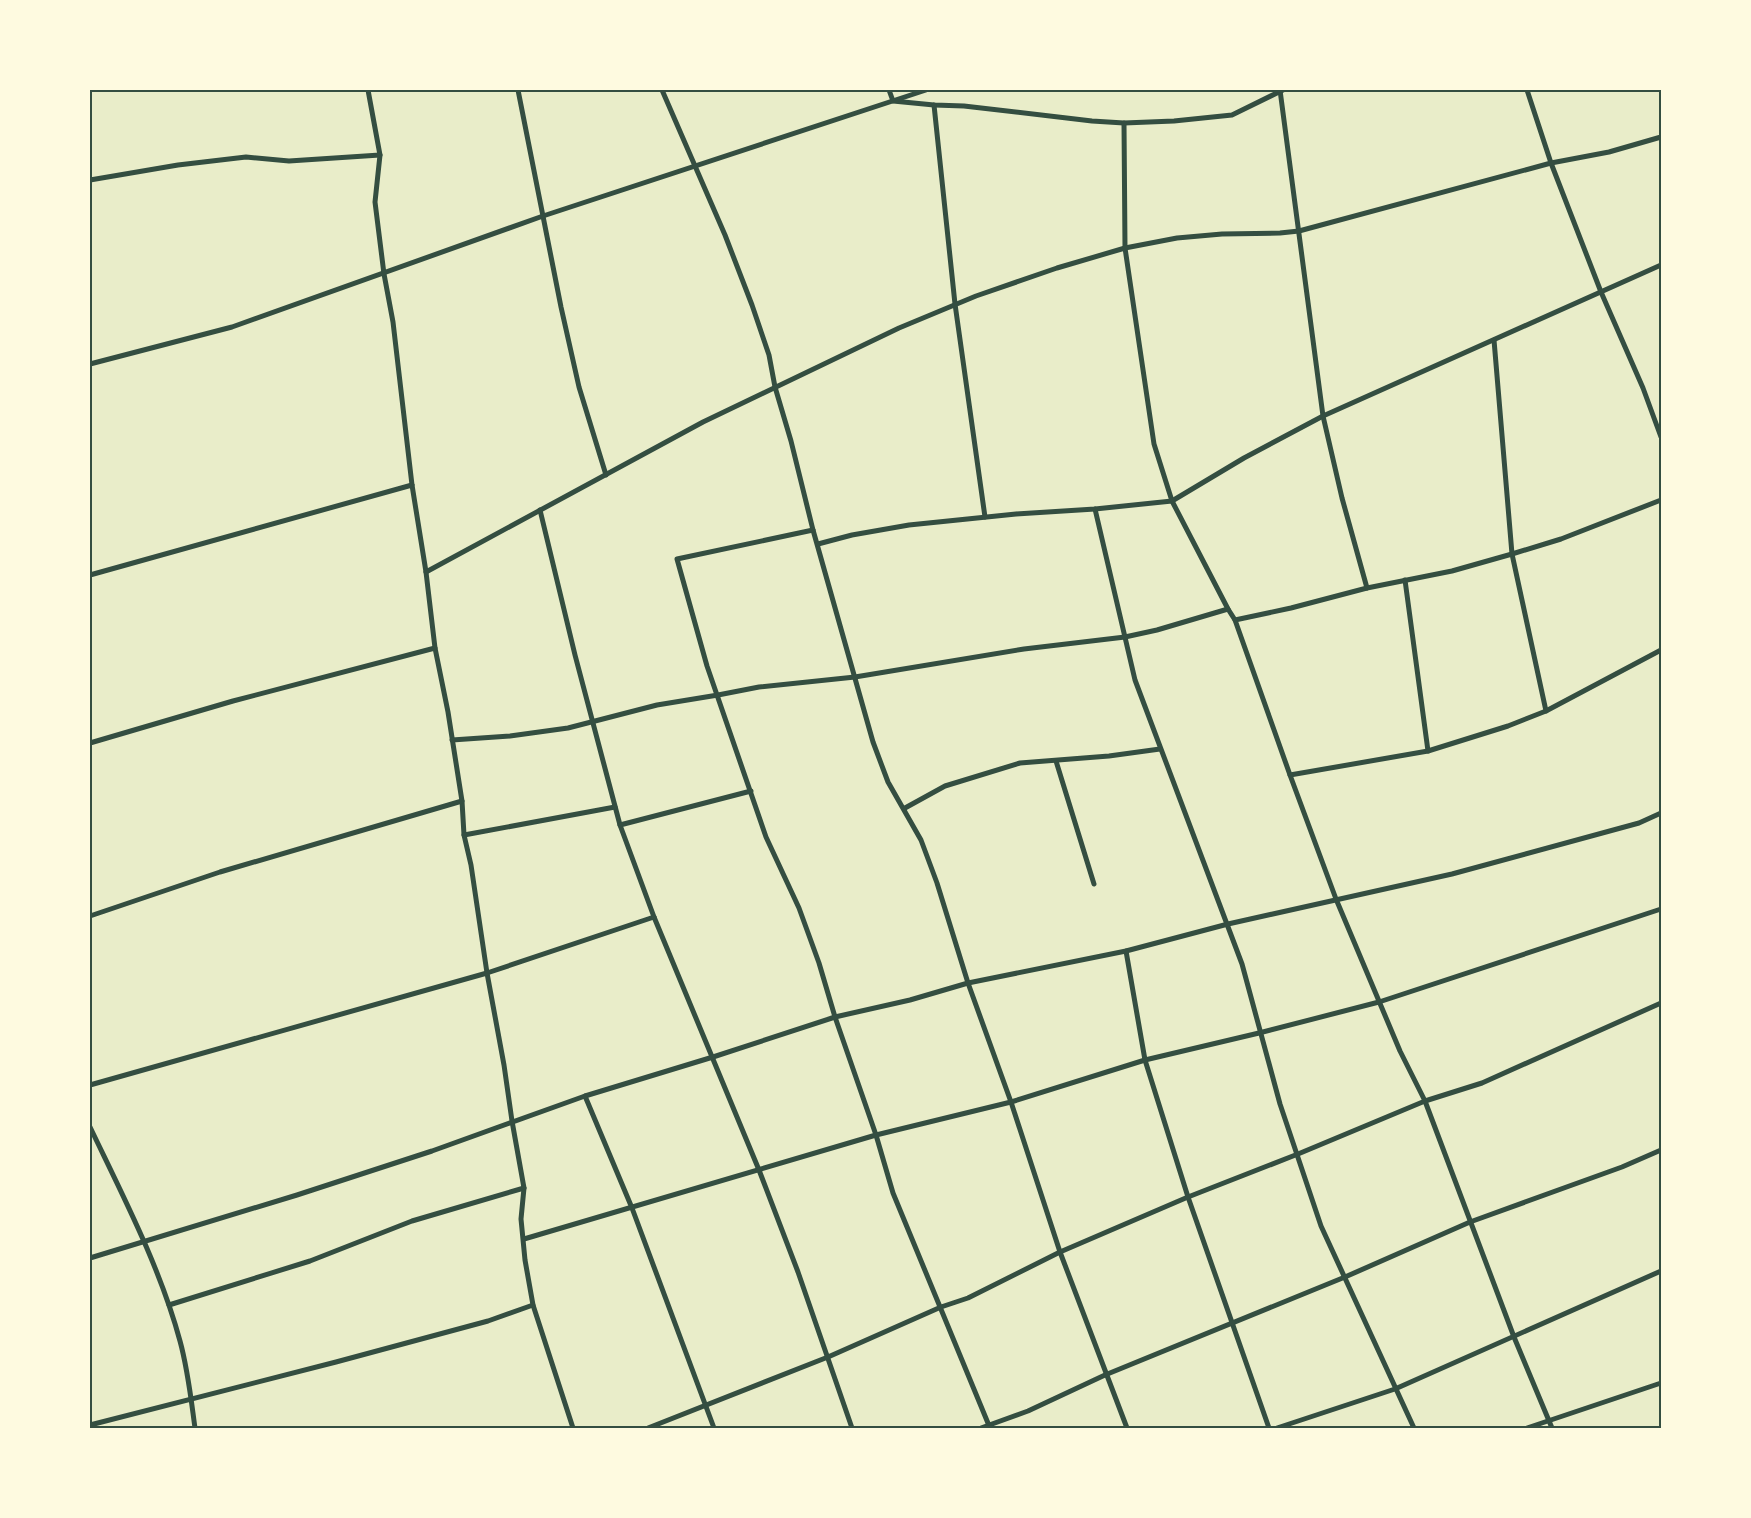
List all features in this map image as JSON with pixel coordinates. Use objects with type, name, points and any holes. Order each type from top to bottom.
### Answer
[{"type":"street","points":[[368,90],[380,155],[375,202],[384,274],[393,322],[412,485],[426,572],[435,648],[462,801],[464,835],[471,865],[487,973],[524,1188],[521,1219],[525,1260],[533,1304],[573,1428]]},
{"type":"street","points":[[518,90],[579,387],[606,475]]},
{"type":"street","points":[[662,90],[725,235],[769,355],[774,387],[791,441],[813,530],[873,742],[888,782],[905,808],[921,840],[937,883],[968,983],[1011,1102],[1060,1252],[1105,1375],[1127,1428]]},
{"type":"street","points":[[890,90],[893,101]]},
{"type":"street","points":[[90,364],[232,327],[543,216],[926,90]]},
{"type":"street","points":[[893,101],[964,106],[1092,122],[1124,123],[1174,121],[1232,115],[1281,90],[1323,416],[1342,498],[1367,588]]},
{"type":"street","points":[[1527,90],[1551,163],[1601,292],[1643,388],[1661,437]]},
{"type":"street","points":[[934,105],[955,304],[985,517]]},
{"type":"street","points":[[1124,123],[1125,248],[1154,444],[1172,501],[1228,609],[1236,620],[1290,776],[1336,899],[1400,1051],[1425,1101],[1514,1337],[1552,1428]]},
{"type":"street","points":[[426,572],[703,422],[774,387],[955,304],[1058,268],[1125,248],[1177,238],[1299,231],[1551,163],[1609,152],[1661,137]]},
{"type":"street","points":[[90,180],[178,165],[246,157],[290,160],[380,155]]},
{"type":"street","points":[[818,544],[852,535],[909,525],[1172,501],[1244,458],[1323,416],[1661,265]]},
{"type":"street","points":[[1494,340],[1512,554],[1546,711]]},
{"type":"street","points":[[90,575],[412,485]]},
{"type":"street","points":[[1236,620],[1367,588],[1452,571],[1561,539],[1661,500]]},
{"type":"street","points":[[1095,509],[1135,680],[1242,964],[1280,1104],[1321,1226],[1414,1428]]},
{"type":"street","points":[[540,510],[614,807],[654,917],[759,1170],[852,1428]]},
{"type":"street","points":[[813,530],[677,559],[707,666],[766,837],[799,908],[876,1135],[893,1193],[990,1427]]},
{"type":"street","points":[[1406,580],[1428,751]]},
{"type":"street","points":[[452,740],[510,736],[568,728],[592,720],[657,705],[759,687],[855,677],[1024,649],[1125,637],[1157,630],[1228,609]]},
{"type":"street","points":[[90,743],[233,701],[435,648]]},
{"type":"street","points":[[1290,776],[1428,751],[1508,726],[1546,711],[1661,650]]},
{"type":"street","points":[[905,808],[945,786],[978,774],[1020,763],[1056,761],[1160,749]]},
{"type":"street","points":[[1056,761],[1094,884]]},
{"type":"street","points":[[620,824],[751,791]]},
{"type":"street","points":[[90,916],[220,872],[462,801]]},
{"type":"street","points":[[464,835],[614,807]]},
{"type":"street","points":[[90,1258],[432,1151],[585,1096],[835,1017],[910,1000],[968,983],[1126,951],[1228,924],[1452,874],[1640,823],[1661,813]]},
{"type":"street","points":[[524,1240],[876,1135],[1011,1102],[1145,1060],[1379,1002],[1661,908]]},
{"type":"street","points":[[90,1086],[487,973],[654,917]]},
{"type":"street","points":[[1126,951],[1145,1060],[1188,1197],[1270,1428]]},
{"type":"street","points":[[648,1428],[828,1357],[941,1307],[968,1298],[1060,1252],[1188,1197],[1425,1101],[1482,1083],[1661,1004]]},
{"type":"street","points":[[585,1096],[632,1208],[714,1428]]},
{"type":"street","points":[[90,1127],[143,1241],[169,1305],[181,1343],[196,1428]]},
{"type":"street","points":[[981,1428],[990,1427],[1028,1411],[1105,1375],[1345,1277],[1470,1222],[1622,1167],[1661,1150]]},
{"type":"street","points":[[169,1305],[310,1261],[412,1221],[524,1188]]},
{"type":"street","points":[[1277,1428],[1395,1389],[1661,1271]]},
{"type":"street","points":[[90,1425],[488,1321],[533,1304]]},
{"type":"street","points":[[1527,1428],[1661,1383]]}]
